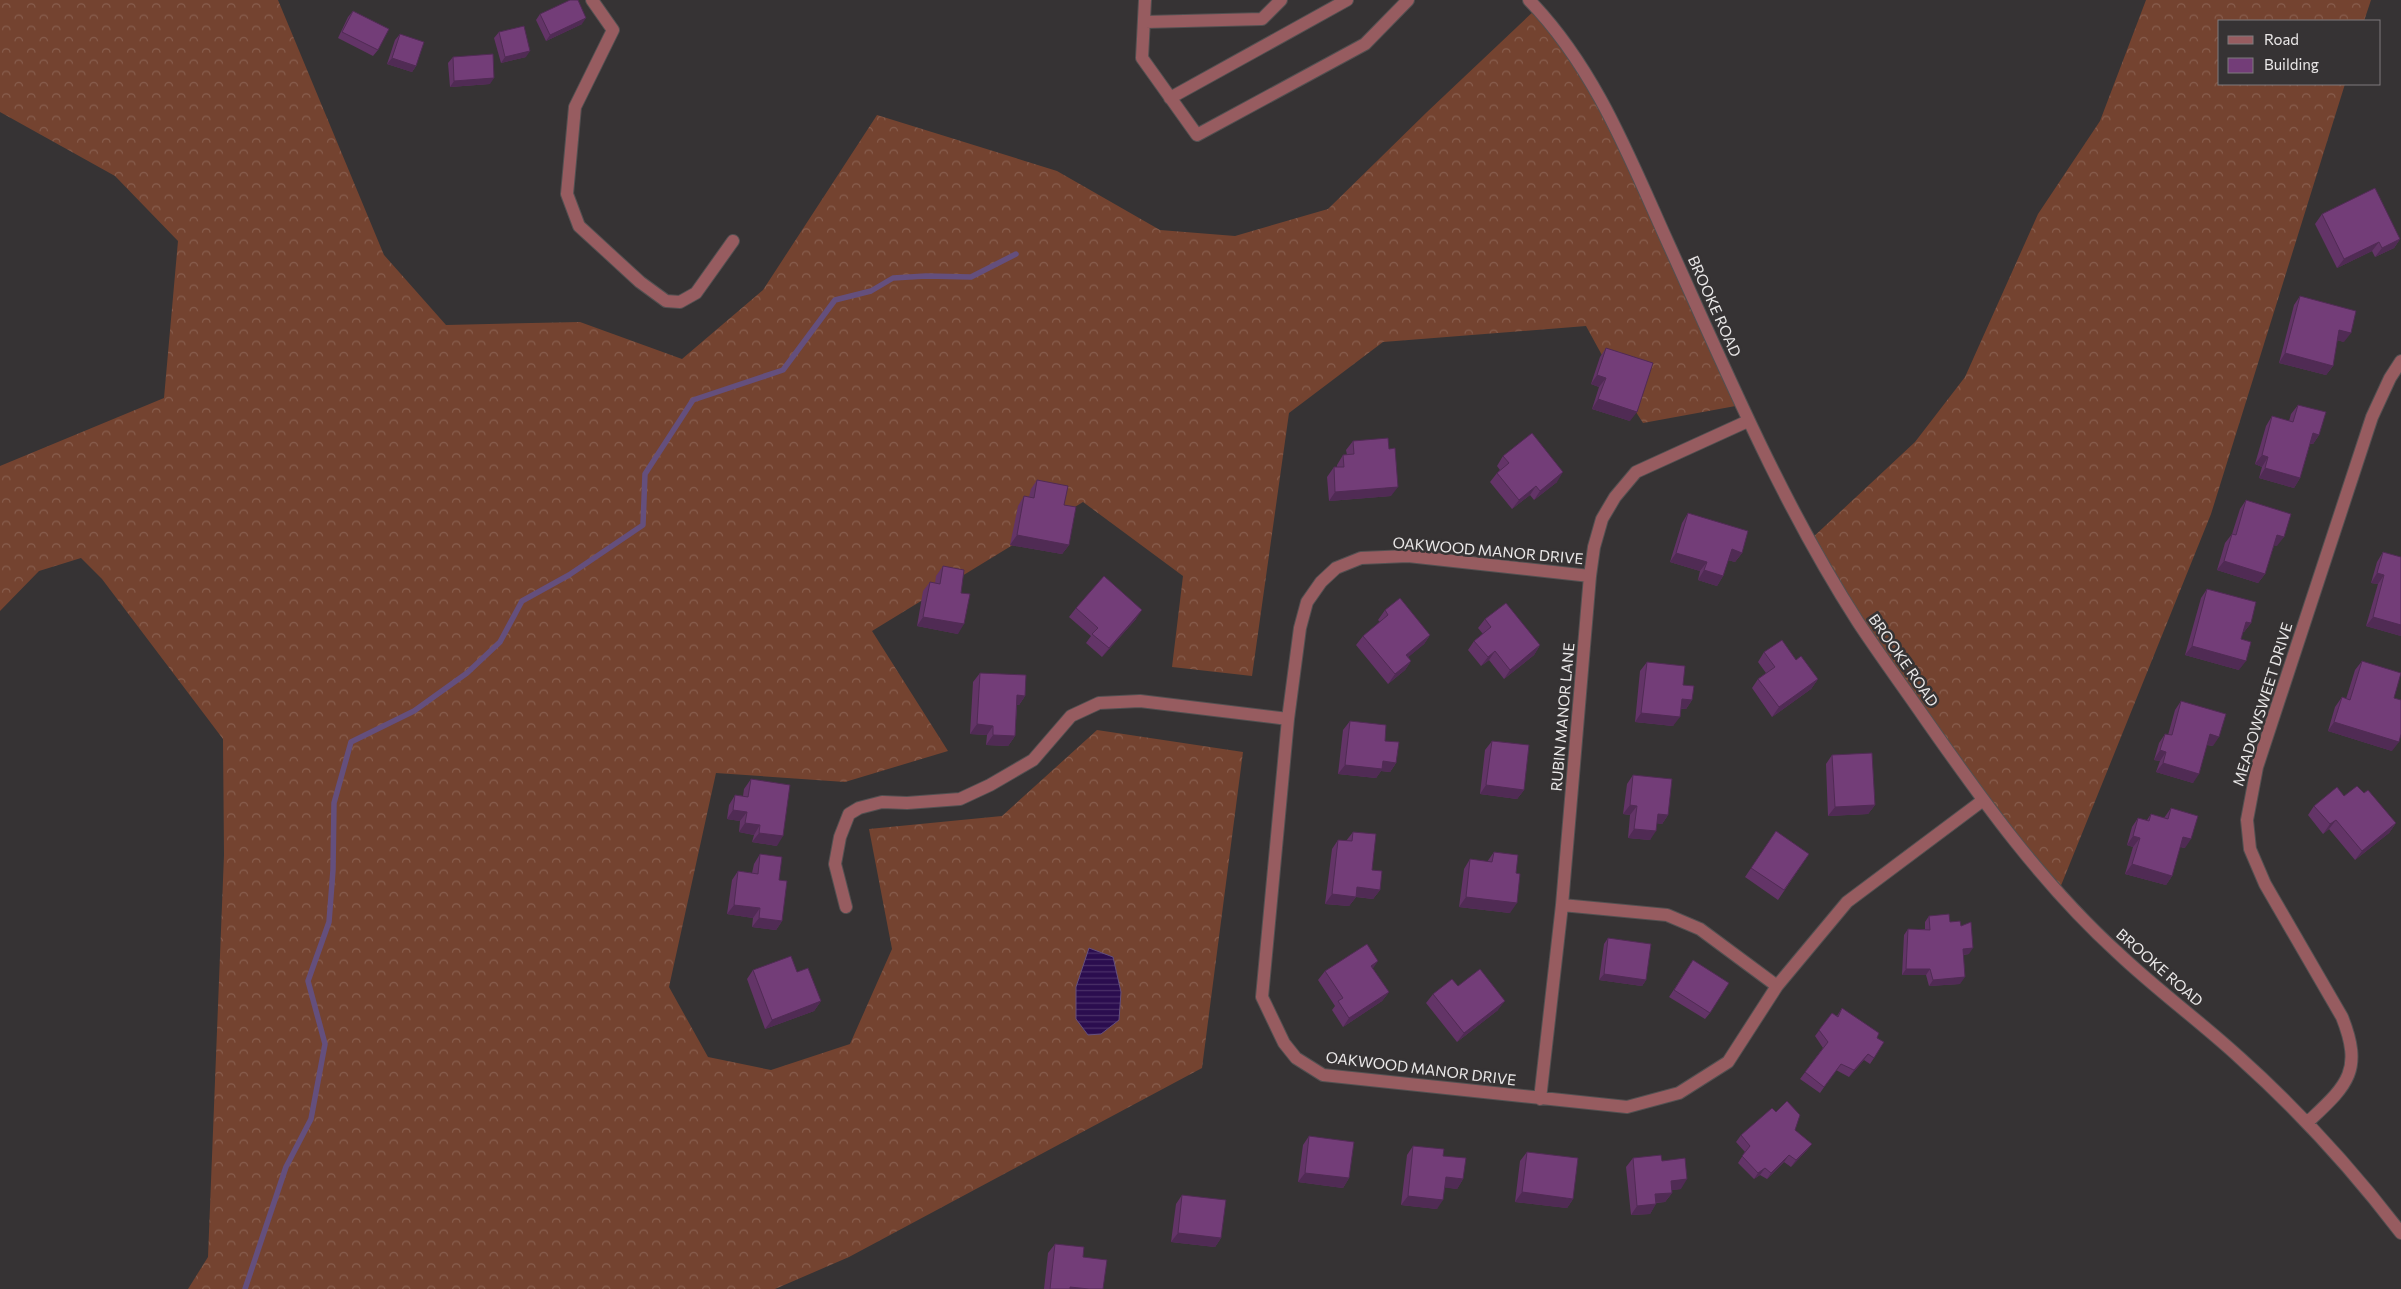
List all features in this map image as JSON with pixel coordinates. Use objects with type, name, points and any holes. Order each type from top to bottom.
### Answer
[{"type":"street","points":[[592,0],[613,30],[575,107],[567,194],[580,226],[640,282],[666,301],[680,302],[696,293],[733,241]]},
{"type":"street","points":[[1145,0],[1142,58],[1197,135],[1365,44],[1408,0]]},
{"type":"street","points":[[1145,22],[1262,19],[1281,0]]},
{"type":"street","points":[[1170,98],[1347,0]]},
{"type":"street","name":"BROOKE ROAD","points":[[1529,0],[1576,56],[1609,113],[1748,421],[1810,540],[1858,622],[1982,801],[2058,893],[2117,953],[2241,1058],[2308,1122],[2376,1200],[2401,1233]]},
{"type":"street","name":"MEADOWSWEET DRIVE","points":[[2308,1122],[2340,1092],[2349,1075],[2352,1057],[2350,1037],[2342,1017],[2264,884],[2250,849],[2247,820],[2257,766],[2372,417],[2390,378],[2401,361]]},
{"type":"street","name":"RUBIN MANOR LANE","points":[[1540,1099],[1562,904],[1590,576],[1594,547],[1602,519],[1615,497],[1636,472],[1748,421]]},
{"type":"street","name":"OAKWOOD MANOR DRIVE","points":[[1590,576],[1408,556],[1361,558],[1336,568],[1321,582],[1307,602],[1300,628],[1288,719],[1262,997],[1284,1043],[1296,1058],[1323,1075],[1627,1107],[1679,1093],[1728,1062],[1777,986],[1847,902],[1982,801]]},
{"type":"street","points":[[846,907],[835,864],[840,837],[849,814],[859,808],[882,802],[907,803],[960,798],[982,789],[1033,760],[1071,716],[1099,703],[1140,701],[1288,719]]},
{"type":"street","points":[[1562,904],[1667,914],[1700,929],[1777,986]]},
{"type":"green space","points":[[0,0],[278,0],[384,255],[446,325],[580,322],[682,359],[763,290],[877,115],[1057,171],[1160,230],[1235,236],[1328,209],[1537,8],[1576,56],[1741,405],[1643,423],[1615,379],[1586,326],[1383,342],[1289,413],[1252,676],[1172,667],[1183,576],[1083,502],[872,631],[948,751],[845,782],[716,773],[669,987],[708,1057],[771,1070],[850,1044],[892,949],[869,829],[1002,816],[1097,730],[1243,752],[1202,1068],[849,1257],[775,1289],[188,1289],[208,1257],[224,855],[223,739],[102,579],[81,558],[39,571],[0,611],[0,466],[164,398],[178,241],[115,176],[0,112]]},
{"type":"green space","points":[[2146,0],[2371,0],[2364,20],[2218,20],[2218,85],[2345,85],[2211,514],[2058,893],[1858,622],[1810,540],[1915,442],[1965,377],[2038,214],[2100,121]]},
{"type":"shaded area","points":[[1089,948],[1113,957],[1121,992],[1119,1020],[1101,1034],[1088,1035],[1076,1019],[1076,987]]},
{"type":"building","points":[[570,0],[578,0],[586,18],[550,35],[540,14]]},
{"type":"building","points":[[353,11],[389,29],[378,50],[342,32]]},
{"type":"building","points":[[524,26],[530,51],[505,57],[499,32]]},
{"type":"building","points":[[400,34],[424,42],[416,66],[392,58]]},
{"type":"building","points":[[493,54],[494,78],[454,81],[453,57]]},
{"type":"building","points":[[2375,188],[2400,239],[2382,248],[2379,242],[2344,259],[2322,214]]},
{"type":"building","points":[[2300,296],[2356,311],[2351,333],[2339,330],[2333,366],[2285,353]]},
{"type":"building","points":[[1606,348],[1653,363],[1637,412],[1598,399],[1606,378],[1597,375]]},
{"type":"building","points":[[2298,405],[2326,412],[2319,435],[2313,433],[2300,478],[2265,468],[2268,457],[2262,455],[2272,416],[2293,422]]},
{"type":"building","points":[[1532,433],[1563,472],[1540,491],[1536,486],[1519,500],[1497,473],[1509,463],[1503,456]]},
{"type":"building","points":[[1388,438],[1389,449],[1395,448],[1398,487],[1335,492],[1334,467],[1344,467],[1343,455],[1354,454],[1353,441]]},
{"type":"building","points":[[1037,480],[1068,486],[1064,505],[1076,507],[1069,545],[1017,535],[1024,496],[1034,498]]},
{"type":"building","points":[[2246,500],[2291,514],[2284,537],[2277,535],[2265,574],[2224,561],[2232,534],[2236,535]]},
{"type":"building","points":[[1688,513],[1748,531],[1742,553],[1732,549],[1723,576],[1704,570],[1707,562],[1676,553]]},
{"type":"building","points":[[2383,552],[2401,557],[2401,625],[2373,617],[2384,575],[2377,573]]},
{"type":"building","points":[[943,566],[964,570],[961,593],[970,594],[964,624],[923,617],[930,582],[940,584]]},
{"type":"building","points":[[1104,576],[1142,610],[1109,648],[1092,634],[1098,628],[1076,608]]},
{"type":"building","points":[[2207,589],[2256,602],[2251,623],[2246,622],[2241,639],[2251,642],[2246,661],[2192,646]]},
{"type":"building","points":[[1400,598],[1430,635],[1406,655],[1411,661],[1395,674],[1363,636],[1388,615],[1385,610]]},
{"type":"building","points":[[1506,603],[1540,645],[1510,670],[1495,651],[1488,657],[1474,641],[1491,627],[1485,619]]},
{"type":"building","points":[[1782,640],[1796,660],[1801,656],[1818,679],[1779,707],[1758,679],[1775,667],[1764,652]]},
{"type":"building","points":[[2362,661],[2401,673],[2394,698],[2401,700],[2401,734],[2399,742],[2334,722],[2342,697],[2350,700]]},
{"type":"building","points":[[1647,662],[1685,666],[1683,685],[1694,686],[1692,700],[1682,699],[1680,717],[1641,713]]},
{"type":"building","points":[[980,673],[1026,675],[1025,696],[1017,695],[1015,736],[993,735],[993,726],[977,724]]},
{"type":"building","points":[[2181,701],[2226,714],[2219,737],[2210,734],[2199,774],[2163,763],[2166,752],[2160,750],[2165,734],[2172,735]]},
{"type":"building","points":[[1350,721],[1386,725],[1385,741],[1399,742],[1396,763],[1383,761],[1382,769],[1345,765]]},
{"type":"building","points":[[1492,741],[1529,745],[1524,790],[1486,785]]},
{"type":"building","points":[[1872,753],[1875,805],[1835,807],[1832,755]]},
{"type":"building","points":[[1633,775],[1672,779],[1668,815],[1658,814],[1656,831],[1634,829],[1637,806],[1630,805]]},
{"type":"building","points":[[751,779],[790,785],[783,836],[759,833],[760,825],[745,823],[747,812],[733,810],[735,795],[748,797]]},
{"type":"building","points":[[2357,786],[2364,793],[2368,790],[2396,823],[2362,851],[2336,820],[2330,824],[2314,806],[2337,787],[2344,796]]},
{"type":"building","points":[[2171,808],[2198,816],[2191,839],[2183,837],[2172,876],[2132,864],[2140,838],[2133,836],[2138,818],[2149,821],[2151,814],[2168,819]]},
{"type":"building","points":[[1776,831],[1809,854],[1784,890],[1751,868]]},
{"type":"building","points":[[1353,832],[1376,834],[1372,870],[1382,871],[1380,890],[1357,887],[1356,897],[1332,894],[1338,840],[1352,841]]},
{"type":"building","points":[[1494,852],[1518,855],[1516,873],[1520,874],[1517,903],[1466,897],[1470,859],[1492,862]]},
{"type":"building","points":[[760,854],[782,857],[779,880],[787,881],[782,921],[759,918],[760,908],[734,905],[738,871],[758,874]]},
{"type":"building","points":[[1949,914],[1950,922],[1960,921],[1961,926],[1971,922],[1973,948],[1963,949],[1965,977],[1933,980],[1930,969],[1906,969],[1908,929],[1930,930],[1929,916]]},
{"type":"building","points":[[1608,938],[1651,944],[1646,980],[1604,974]]},
{"type":"building","points":[[1367,944],[1378,961],[1371,966],[1389,992],[1349,1018],[1338,1001],[1343,998],[1325,971]]},
{"type":"building","points":[[791,956],[797,972],[808,968],[821,1001],[772,1020],[753,970]]},
{"type":"building","points":[[1693,960],[1729,983],[1710,1013],[1674,990]]},
{"type":"building","points":[[1480,969],[1505,1001],[1464,1033],[1433,994],[1452,979],[1458,986]]},
{"type":"building","points":[[1842,1008],[1879,1033],[1877,1038],[1884,1042],[1874,1058],[1868,1054],[1854,1070],[1841,1064],[1824,1087],[1805,1072],[1828,1042],[1819,1030],[1832,1013],[1838,1017]]},
{"type":"building","points":[[1787,1101],[1800,1115],[1795,1130],[1812,1144],[1796,1160],[1789,1155],[1771,1173],[1765,1168],[1758,1173],[1742,1156],[1750,1146],[1741,1135],[1772,1108],[1776,1112]]},
{"type":"building","points":[[1309,1136],[1354,1142],[1349,1178],[1305,1173]]},
{"type":"building","points":[[1413,1146],[1444,1149],[1443,1156],[1466,1158],[1463,1179],[1446,1177],[1443,1200],[1408,1196]]},
{"type":"building","points":[[1527,1152],[1578,1158],[1573,1199],[1522,1192]]},
{"type":"building","points":[[1661,1155],[1662,1161],[1685,1158],[1687,1179],[1671,1181],[1672,1193],[1655,1194],[1656,1204],[1637,1206],[1633,1158]]},
{"type":"building","points":[[1182,1195],[1226,1200],[1221,1238],[1178,1233]]},
{"type":"building","points":[[1055,1244],[1084,1247],[1083,1257],[1107,1260],[1103,1289],[1070,1287],[1070,1289],[1050,1289]]},
{"type":"waterway","points":[[245,1289],[286,1167],[311,1119],[325,1044],[308,981],[329,922],[333,870],[334,803],[351,742],[414,711],[467,673],[500,642],[522,601],[569,575],[643,525],[645,474],[693,400],[783,370],[835,300],[871,291],[893,278],[926,276],[971,277],[1016,254]]}]
